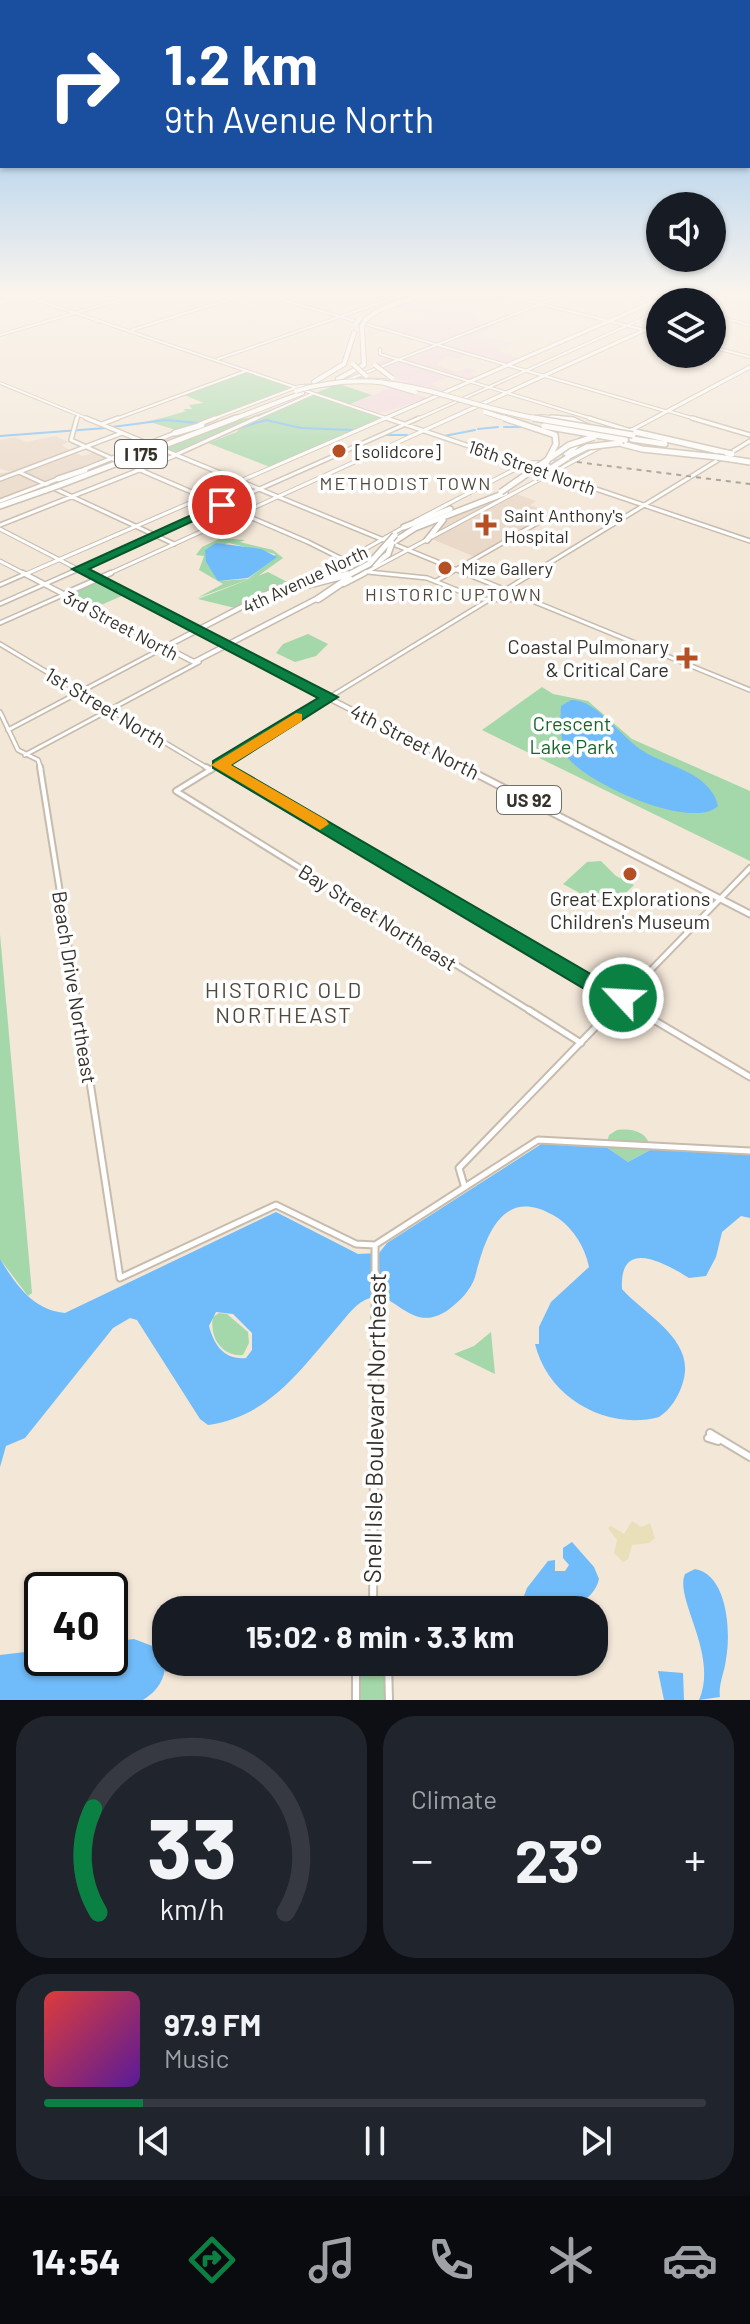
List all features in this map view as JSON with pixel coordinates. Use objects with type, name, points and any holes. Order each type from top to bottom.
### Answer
[{"type":"highway","points":[[298,391],[326,375]]},
{"type":"highway","points":[[298,391],[348,375]]},
{"type":"highway","points":[[368,375],[374,380],[555,435],[556,444],[546,463]]},
{"type":"highway","points":[[389,375],[395,380],[497,411],[729,455]]},
{"type":"highway","points":[[298,391],[331,379],[363,376],[432,392]]},
{"type":"highway","points":[[298,391],[337,382],[372,380],[460,404]]},
{"type":"highway","name":"I 175","points":[[0,503],[60,486],[116,461],[298,391]]},
{"type":"highway","name":"I 175","points":[[116,461],[272,404],[298,391]]},
{"type":"highway","points":[[480,410],[631,434],[748,458]]},
{"type":"highway","points":[[264,596],[288,587],[352,574],[374,564],[397,536],[503,492],[553,467],[589,435],[590,429],[577,421],[497,411]]},
{"type":"highway","points":[[175,433],[239,413]]},
{"type":"highway","points":[[160,449],[221,423]]},
{"type":"highway","points":[[566,456],[631,434]]},
{"type":"highway","points":[[404,527],[503,492],[530,478],[576,441],[631,434],[657,446],[717,457]]},
{"type":"highway","points":[[611,441],[642,449],[717,457],[729,455]]},
{"type":"highway","points":[[318,599],[371,562],[397,536],[483,499]]},
{"type":"highway","points":[[427,540],[442,520],[469,507]]},
{"type":"highway","points":[[345,562],[371,565],[383,561],[392,543]]},
{"type":"main road","points":[[25,574],[484,375]]},
{"type":"main road","points":[[199,662],[611,441],[631,434],[732,375]]},
{"type":"main road","points":[[63,595],[544,376]]},
{"type":"main road","points":[[631,434],[666,411]]},
{"type":"main road","name":"4th Avenue North","points":[[163,648],[283,587],[312,579],[523,465],[534,461],[575,460]]},
{"type":"main road","points":[[515,462],[534,461]]},
{"type":"main road","name":"4th Street North","points":[[0,527],[750,914]]},
{"type":"main road","name":"3rd Street North","points":[[0,561],[186,660],[199,662]]},
{"type":"main road","name":"US 92","points":[[218,652],[240,651]]},
{"type":"street","points":[[76,426],[101,424],[235,375]]},
{"type":"street","name":"16th Street North","points":[[258,375],[749,540]]},
{"type":"street","points":[[0,527],[206,443],[239,425],[359,375]]},
{"type":"street","points":[[447,375],[631,434]]},
{"type":"street","points":[[0,604],[513,375]]},
{"type":"street","points":[[544,376],[750,438]]},
{"type":"street","points":[[0,383],[750,690]]},
{"type":"street","points":[[116,461],[175,433],[298,391],[332,386]]},
{"type":"street","points":[[74,413],[79,419],[71,433],[72,441],[241,513],[368,572],[436,581],[487,601],[533,601]]},
{"type":"street","points":[[591,419],[603,425],[611,441]]},
{"type":"street","points":[[0,479],[122,433]]},
{"type":"street","points":[[211,770],[645,506],[750,438]]},
{"type":"street","points":[[491,449],[497,456]]},
{"type":"street","points":[[19,472],[45,488]]},
{"type":"street","points":[[60,486],[72,496],[174,544]]},
{"type":"street","points":[[436,581],[546,518]]},
{"type":"street","points":[[0,585],[25,574]]},
{"type":"street","points":[[0,623],[63,595]]},
{"type":"street","name":"1st Street North","points":[[0,644],[211,770]]},
{"type":"street","name":"4th Avenue North","points":[[32,717],[163,648]]},
{"type":"street","points":[[25,755],[199,662]]},
{"type":"street","name":"Beach Drive Northeast","points":[[0,712],[17,748],[40,762],[43,775],[120,1278],[259,1210],[276,1205],[356,1244],[375,1249]]},
{"type":"street","points":[[6,724],[32,717]]},
{"type":"street","points":[[8,730],[32,717]]},
{"type":"street","points":[[219,765],[750,1077]]},
{"type":"street","name":"Bay Street Northeast","points":[[211,770],[176,791],[581,1043]]},
{"type":"street","points":[[464,1185],[459,1168],[750,868]]},
{"type":"street","points":[[375,1249],[464,1185],[482,1178],[538,1140],[750,1151]]},
{"type":"street","name":"Snell Isle Boulevard Northeast","points":[[373,1596],[375,1249]]},
{"type":"street","points":[[709,1436],[750,1457]]},
{"type":"street","points":[[356,1676],[356,1700]]},
{"type":"street","points":[[388,1676],[389,1700]]},
{"type":"shaded area","points":[[391,375],[474,375],[478,377],[469,382],[450,376],[431,384],[445,390],[439,393]]},
{"type":"shaded area","points":[[391,387],[430,398],[377,414],[350,405]]},
{"type":"shaded area","points":[[55,436],[69,442],[62,445],[82,456],[92,453],[105,458],[0,500],[0,473],[12,472],[0,469],[0,440],[15,437],[26,442]]},
{"type":"shaded area","name":"Saint Anthony's Hospital","points":[[511,492],[536,501],[530,505],[551,513],[475,557],[432,539],[439,536],[435,534],[450,517]]},
{"type":"green space","points":[[237,375],[256,375],[292,387],[179,431],[150,422],[139,424],[186,411],[183,409],[192,409],[189,405],[204,403],[184,395]]},
{"type":"green space","points":[[339,384],[372,395],[348,405],[382,418],[270,467],[208,443],[237,432],[242,425],[190,449],[165,449],[234,420],[248,418]]},
{"type":"green space","points":[[221,538],[245,540],[240,542],[273,550],[283,558],[258,576],[197,598],[223,584],[199,570],[204,556],[196,555],[202,547]],"holes":[[[229,543],[275,554],[248,579],[219,581],[206,562],[206,549]]]},
{"type":"green space","points":[[268,572],[291,584],[273,588],[235,608],[198,599]]},
{"type":"green space","points":[[97,581],[124,595],[94,608],[69,594]]},
{"type":"green space","points":[[308,634],[328,644],[316,656],[295,662],[276,653],[283,644]]},
{"type":"green space","name":"Crescent Lake Park","points":[[542,687],[553,694],[588,701],[632,739],[750,791],[750,861],[482,730]]},
{"type":"green space","points":[[601,861],[616,876],[634,885],[609,909],[563,884],[587,862]]},
{"type":"green space","points":[[0,934],[32,1293],[28,1296],[0,1259]]},
{"type":"green space","points":[[617,1130],[644,1135],[650,1150],[628,1162],[606,1147],[609,1135]]},
{"type":"green space","points":[[219,1313],[227,1314],[248,1332],[249,1343],[243,1355],[229,1353],[215,1338],[213,1317]]},
{"type":"green space","points":[[491,1332],[495,1374],[454,1354],[474,1346]]},
{"type":"green space","points":[[361,1676],[384,1676],[384,1700],[361,1700]]},
{"type":"sand","points":[[632,1521],[641,1527],[650,1523],[655,1538],[649,1543],[632,1545],[628,1559],[623,1562],[614,1553],[617,1540],[608,1528],[611,1526],[624,1534]]},
{"type":"water","points":[[216,543],[261,549],[277,557],[248,578],[218,581],[206,562],[205,550]]},
{"type":"water","points":[[571,700],[580,701],[598,711],[640,749],[696,777],[713,794],[718,806],[705,812],[664,809],[617,791],[579,769],[566,754],[562,734],[561,706]]},
{"type":"water","points":[[543,1143],[606,1147],[628,1162],[652,1149],[750,1155],[750,1218],[741,1216],[722,1232],[716,1257],[706,1276],[689,1278],[646,1258],[636,1258],[628,1263],[623,1272],[622,1289],[666,1330],[682,1354],[685,1367],[683,1382],[671,1406],[659,1417],[639,1420],[600,1414],[566,1395],[553,1380],[535,1344],[539,1344],[539,1327],[551,1302],[589,1267],[584,1251],[565,1224],[533,1207],[518,1207],[497,1222],[483,1249],[471,1287],[448,1310],[434,1317],[423,1318],[385,1299],[375,1297],[365,1300],[353,1309],[280,1391],[248,1413],[229,1420],[208,1425],[200,1419],[137,1320],[130,1318],[113,1328],[25,1438],[6,1446],[0,1467],[0,1259],[26,1295],[44,1307],[65,1313],[276,1212],[358,1254],[379,1253],[387,1243]],"holes":[[[216,1312],[233,1314],[252,1333],[252,1350],[246,1358],[232,1357],[221,1350],[209,1326]]]},
{"type":"water","points":[[572,1542],[594,1567],[599,1579],[590,1596],[524,1596],[548,1561],[555,1560],[555,1571],[565,1571],[569,1565],[563,1558],[563,1548]]},
{"type":"water","points":[[695,1569],[706,1574],[721,1593],[728,1635],[720,1697],[699,1700],[704,1682],[704,1664],[683,1585],[685,1574]]},
{"type":"water","points":[[128,1640],[152,1646],[152,1676],[163,1676],[154,1691],[143,1700],[0,1700],[0,1655],[24,1652],[24,1676],[128,1676]]},
{"type":"water","points":[[658,1671],[683,1673],[684,1700],[664,1700]]},
{"type":"waterway","points":[[112,427],[166,420],[198,423]]},
{"type":"waterway","points":[[239,428],[266,420],[301,428],[352,430]]},
{"type":"waterway","points":[[478,429],[498,427]]},
{"type":"waterway","points":[[504,427],[524,427]]},
{"type":"waterway","points":[[0,436],[106,428]]},
{"type":"waterway","points":[[444,436],[475,430]]},
{"type":"waterway","points":[[384,435],[407,435]]},
{"type":"railway","points":[[577,462],[750,484]]},
{"type":"slow traffic","points":[[296,718],[219,765],[320,824]]},
{"type":"place","name":"[solidcore]","points":[[339,451]]},
{"type":"place","name":"Saint Anthony's Hospital","points":[[486,525]]},
{"type":"place","name":"Mize Gallery","points":[[445,568]]},
{"type":"place","name":"Coastal Pulmonary & Critical Care","points":[[687,658]]},
{"type":"place","name":"Great Explorations Children's Museum","points":[[630,874]]},
{"type":"district","name":"METHODIST TOWN","points":[[406,483]]},
{"type":"district","name":"HISTORIC UPTOWN","points":[[454,594]]},
{"type":"district","name":"HISTORIC OLD NORTHEAST","points":[[284,1002]]},
{"type":"route","points":[[222,505],[79,569],[330,697],[219,765],[620,1001],[623,998]]}]
